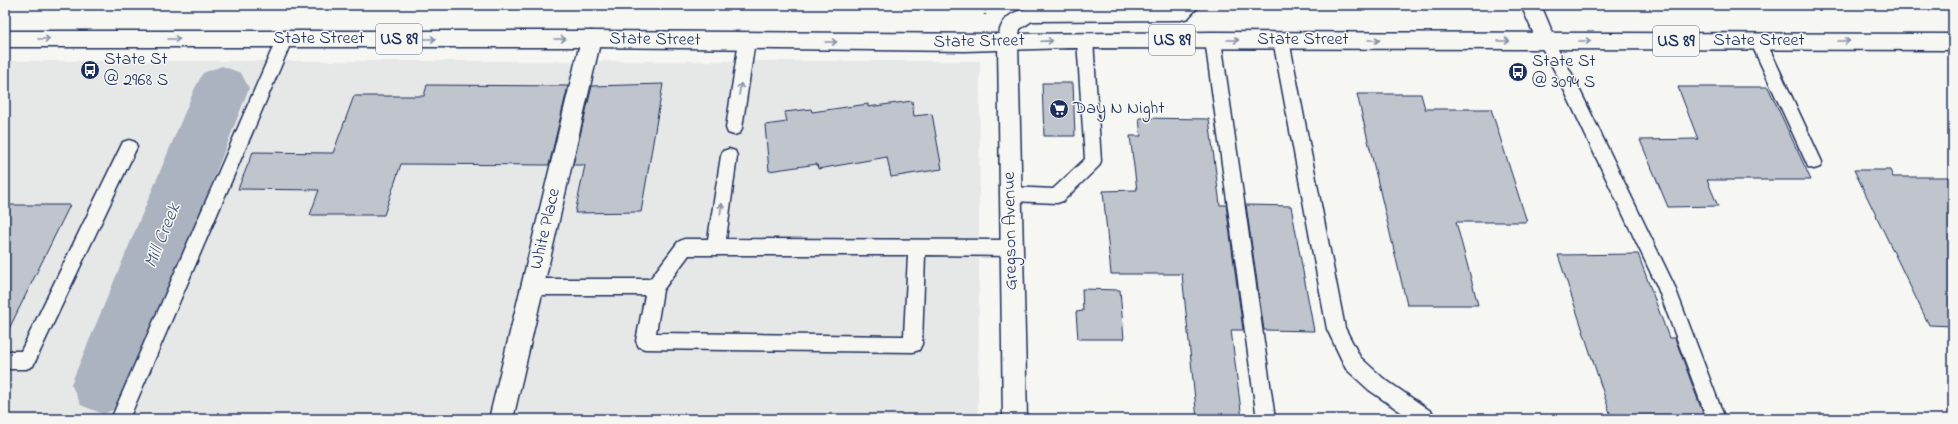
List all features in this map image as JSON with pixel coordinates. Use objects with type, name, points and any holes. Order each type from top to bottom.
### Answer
[{"type":"main road","name":"Gregson Avenue","points":[[1015,419],[1009,30],[1015,20],[1031,14],[1181,14],[1190,5]]},
{"type":"main road","points":[[1531,5],[1546,41]]},
{"type":"main road","name":"State Street","points":[[5,39],[286,38],[1008,42],[1085,40],[1953,42]]},
{"type":"main road","name":"White Place","points":[[501,419],[591,39]]},
{"type":"lane","points":[[120,419],[286,38]]},
{"type":"lane","points":[[1011,194],[1057,196],[1093,161],[1085,40]]},
{"type":"lane","points":[[1213,40],[1266,419]]},
{"type":"lane","points":[[1281,40],[1336,329],[1353,363],[1376,384],[1425,418]]},
{"type":"lane","points":[[734,128],[746,41]]},
{"type":"lane","points":[[1546,41],[1564,74],[1665,284],[1716,419]]},
{"type":"lane","points":[[1758,41],[1814,162]]},
{"type":"lane","points":[[5,360],[26,360],[129,147]]},
{"type":"lane","points":[[716,247],[729,156]]},
{"type":"lane","points":[[917,247],[913,344],[645,342],[655,287],[684,247],[917,247],[1012,248]]},
{"type":"lane","points":[[532,287],[655,287]]},
{"type":"shaded area","points":[[5,61],[980,61],[978,419],[5,419]]},
{"type":"building","name":"Day N Night","points":[[1042,83],[1073,83],[1075,136],[1044,136]]},
{"type":"building","points":[[663,84],[641,212],[575,213],[585,165],[573,165],[592,86]]},
{"type":"building","points":[[427,85],[568,86],[549,165],[401,164],[384,215],[310,215],[319,190],[238,189],[253,152],[333,153],[354,96],[424,96]]},
{"type":"building","points":[[1678,87],[1768,87],[1811,180],[1707,180],[1718,206],[1668,207],[1640,140],[1698,139]]},
{"type":"building","points":[[1357,94],[1421,94],[1425,109],[1491,109],[1527,222],[1456,222],[1478,305],[1407,305]]},
{"type":"building","points":[[912,101],[914,116],[932,114],[942,169],[891,177],[887,157],[818,169],[817,164],[769,171],[765,125],[787,122],[785,112],[811,109],[812,112],[868,104],[868,107]]},
{"type":"building","points":[[1139,118],[1209,119],[1220,205],[1226,205],[1243,330],[1231,330],[1242,419],[1197,419],[1182,274],[1111,274],[1103,191],[1137,190],[1130,136],[1141,136]]},
{"type":"building","points":[[1854,170],[1890,170],[1893,177],[1953,177],[1953,326],[1929,325]]},
{"type":"building","points":[[5,205],[70,205],[5,337]]},
{"type":"building","points":[[1246,205],[1291,206],[1314,331],[1264,330]]},
{"type":"building","points":[[1638,254],[1669,338],[1675,338],[1705,419],[1612,419],[1558,255]]},
{"type":"building","points":[[1082,289],[1120,290],[1124,339],[1078,339],[1076,312],[1083,311]]},
{"type":"waterway","name":"Mill Creek","points":[[103,384],[222,88]]},
{"type":"place","name":"State St @ 2968 S","points":[[90,70]]},
{"type":"place","name":"State St @ 3094 S","points":[[1518,72]]},
{"type":"place","name":"Day N Night","points":[[1059,109]]}]
